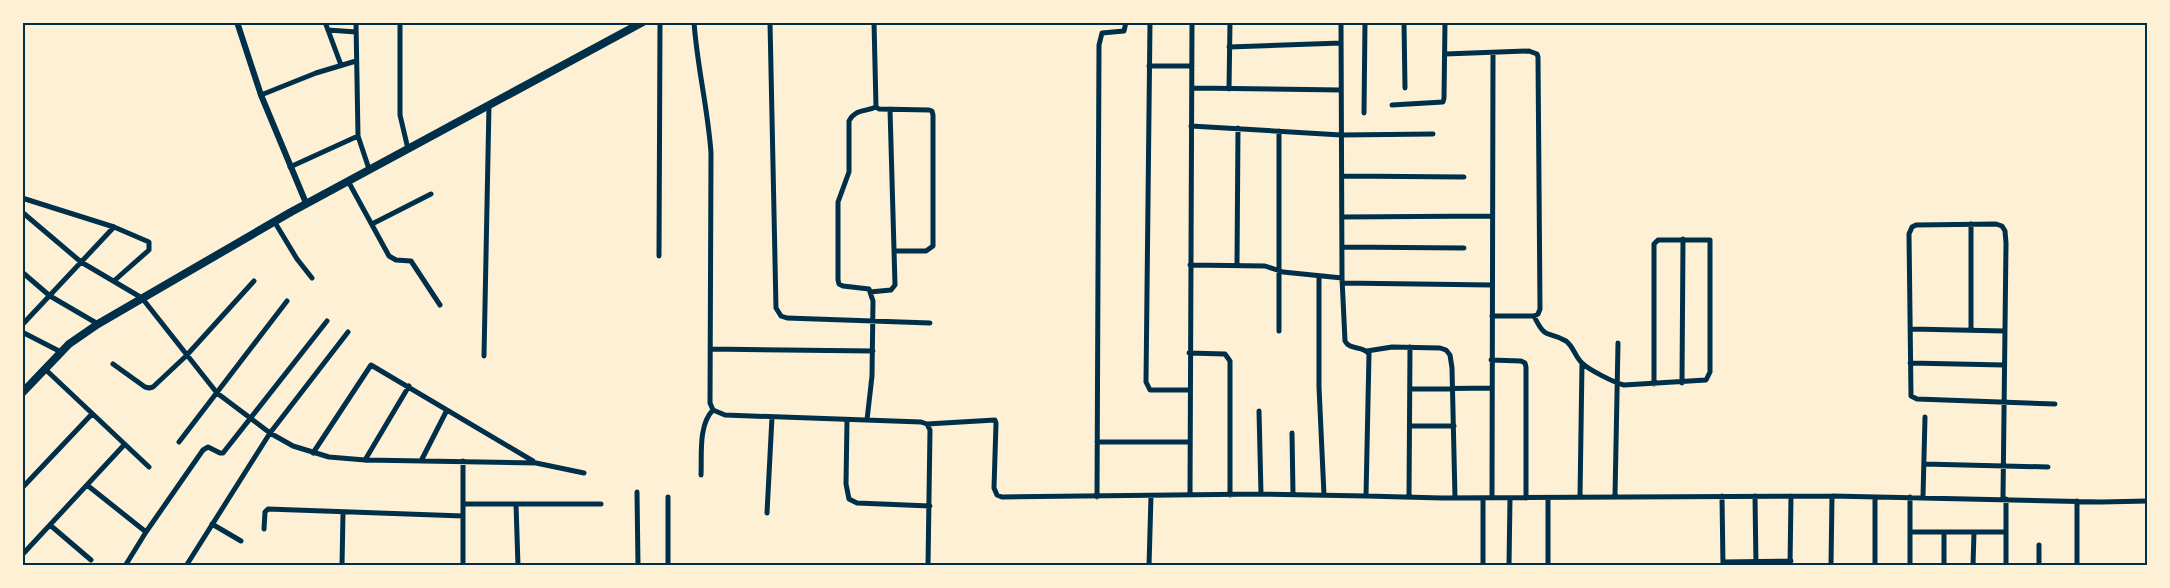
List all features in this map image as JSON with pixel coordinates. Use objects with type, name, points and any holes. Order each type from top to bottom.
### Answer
[{"type":"main road","points":[[24,390],[76,338],[98,324],[306,203],[643,22]]},
{"type":"street","points":[[237,22],[261,95],[306,203]]},
{"type":"street","points":[[324,22],[342,65]]},
{"type":"street","points":[[356,22],[358,136],[369,169]]},
{"type":"street","points":[[400,22],[400,115],[408,149]]},
{"type":"street","points":[[659,256],[660,22]]},
{"type":"street","points":[[694,22],[710,145],[710,403],[712,410]]},
{"type":"street","points":[[770,22],[776,308],[782,316],[787,318],[930,323]]},
{"type":"street","points":[[874,22],[876,107]]},
{"type":"street","points":[[1097,497],[1099,45],[1102,33],[1124,31],[1126,22]]},
{"type":"street","points":[[1150,22],[1146,382],[1150,390],[1189,390]]},
{"type":"street","points":[[1190,495],[1192,22]]},
{"type":"street","points":[[1229,89],[1230,22]]},
{"type":"street","points":[[1341,22],[1342,280],[1345,341],[1350,347],[1367,351],[1392,347],[1410,347],[1446,350],[1450,355],[1453,388],[1455,498]]},
{"type":"street","points":[[1364,113],[1365,22]]},
{"type":"street","points":[[1404,22],[1404,88]]},
{"type":"street","points":[[1392,105],[1443,102],[1445,22]]},
{"type":"street","points":[[328,30],[356,32]]},
{"type":"street","points":[[1230,47],[1341,43]]},
{"type":"street","points":[[1445,54],[1533,52],[1538,57],[1540,308],[1538,314],[1534,316],[1492,316]]},
{"type":"street","points":[[1492,498],[1493,53]]},
{"type":"street","points":[[261,95],[356,61]]},
{"type":"street","points":[[1149,66],[1192,66]]},
{"type":"street","points":[[1192,88],[1341,90]]},
{"type":"street","points":[[484,356],[489,105]]},
{"type":"street","points":[[867,420],[873,351],[873,300],[870,292],[862,287],[839,284],[838,202],[849,172],[849,121],[851,115],[857,111],[876,107],[929,110],[932,111],[933,115],[932,246],[926,251],[895,251]]},
{"type":"street","points":[[870,292],[894,288],[895,251],[890,109]]},
{"type":"street","points":[[1191,126],[1341,135],[1433,134]]},
{"type":"street","points":[[1236,264],[1238,128]]},
{"type":"street","points":[[1279,131],[1279,331]]},
{"type":"street","points":[[290,167],[358,136]]},
{"type":"street","points":[[1342,176],[1464,177]]},
{"type":"street","points":[[348,181],[391,258],[412,261],[440,305]]},
{"type":"street","points":[[372,224],[431,194]]},
{"type":"street","points":[[22,198],[114,227],[144,239],[150,246],[149,250],[115,280]]},
{"type":"street","points":[[22,212],[81,262],[115,280],[142,298],[216,393],[270,433],[293,446],[329,457],[365,460],[536,462],[584,473]]},
{"type":"street","points":[[1342,217],[1492,216]]},
{"type":"street","points":[[274,221],[290,250],[312,278]]},
{"type":"street","points":[[1970,330],[1971,224]]},
{"type":"street","points":[[2006,566],[2004,466],[2004,401],[2004,365],[2005,231],[1999,224],[1916,225],[1912,227],[1909,234],[1911,329],[1909,393],[1913,398],[2004,401],[2055,404]]},
{"type":"street","points":[[22,325],[114,227]]},
{"type":"street","points":[[1682,383],[1683,239]]},
{"type":"street","points":[[1582,364],[1617,384],[1654,384],[1682,383],[1706,380],[1710,372],[1711,243],[1708,239],[1658,240],[1654,244],[1654,384]]},
{"type":"street","points":[[1342,247],[1464,248]]},
{"type":"street","points":[[1190,265],[1236,264],[1265,266],[1342,280],[1492,285]]},
{"type":"street","points":[[22,272],[50,296],[98,324]]},
{"type":"street","points":[[1319,276],[1320,387],[1324,495]]},
{"type":"street","points":[[113,364],[149,388],[153,387],[186,356],[254,281]]},
{"type":"street","points":[[180,442],[288,300]]},
{"type":"street","points":[[1534,316],[1540,329],[1547,335],[1566,341],[1573,348],[1582,364],[1580,497]]},
{"type":"street","points":[[125,566],[146,532],[203,450],[208,447],[220,454],[223,453],[328,320]]},
{"type":"street","points":[[1911,329],[2005,331]]},
{"type":"street","points":[[22,332],[62,352]]},
{"type":"street","points":[[186,566],[270,433],[348,332]]},
{"type":"street","points":[[1615,496],[1618,342]]},
{"type":"street","points":[[1410,347],[1410,497]]},
{"type":"street","points":[[710,350],[873,351]]},
{"type":"street","points":[[1366,496],[1367,351]]},
{"type":"street","points":[[1190,353],[1225,354],[1230,362],[1230,494]]},
{"type":"street","points":[[1492,360],[1521,361],[1526,366],[1526,498]]},
{"type":"street","points":[[1910,363],[2004,365]]},
{"type":"street","points":[[313,453],[368,366],[376,366],[536,462]]},
{"type":"street","points":[[45,369],[149,467]]},
{"type":"street","points":[[365,460],[409,386]]},
{"type":"street","points":[[1411,389],[1492,388]]},
{"type":"street","points":[[422,461],[448,410]]},
{"type":"street","points":[[712,410],[725,415],[927,424],[995,420],[994,488],[997,495],[1002,497],[1293,494],[1455,498],[1832,496],[2148,501]]},
{"type":"street","points":[[701,475],[704,426],[712,410]]},
{"type":"street","points":[[1259,411],[1261,494]]},
{"type":"street","points":[[22,488],[91,414]]},
{"type":"street","points":[[1924,497],[1925,416]]},
{"type":"street","points":[[767,513],[772,417]]},
{"type":"street","points":[[847,420],[846,484],[849,499],[857,503],[930,506]]},
{"type":"street","points":[[927,424],[930,430],[928,566]]},
{"type":"street","points":[[1411,426],[1454,426]]},
{"type":"street","points":[[1292,433],[1293,494]]},
{"type":"street","points":[[1097,442],[1189,442]]},
{"type":"street","points":[[22,555],[124,445]]},
{"type":"street","points":[[463,461],[463,566]]},
{"type":"street","points":[[1924,464],[2048,467]]},
{"type":"street","points":[[87,485],[146,532]]},
{"type":"street","points":[[637,492],[638,566]]},
{"type":"street","points":[[1149,566],[1151,496]]},
{"type":"street","points":[[1722,496],[1723,564],[1790,563],[1791,496]]},
{"type":"street","points":[[1755,496],[1756,563]]},
{"type":"street","points":[[1831,566],[1832,496]]},
{"type":"street","points":[[668,497],[668,566]]},
{"type":"street","points":[[1875,497],[1875,566]]},
{"type":"street","points":[[1910,497],[1910,566]]},
{"type":"street","points":[[1483,498],[1483,566]]},
{"type":"street","points":[[1510,498],[1510,566]]},
{"type":"street","points":[[1548,498],[1548,566]]},
{"type":"street","points":[[2077,501],[2077,566]]},
{"type":"street","points":[[463,504],[601,504]]},
{"type":"street","points":[[516,504],[518,566]]},
{"type":"street","points":[[264,529],[265,512],[268,509],[463,516]]},
{"type":"street","points":[[342,566],[343,513]]},
{"type":"street","points":[[212,524],[242,541]]},
{"type":"street","points":[[50,525],[91,560]]},
{"type":"street","points":[[1910,532],[2006,532]]},
{"type":"street","points":[[1944,532],[1944,566]]},
{"type":"street","points":[[1973,566],[1974,532]]},
{"type":"street","points":[[2039,545],[2039,566]]},
{"type":"street","points":[[266,566],[283,566]]}]
